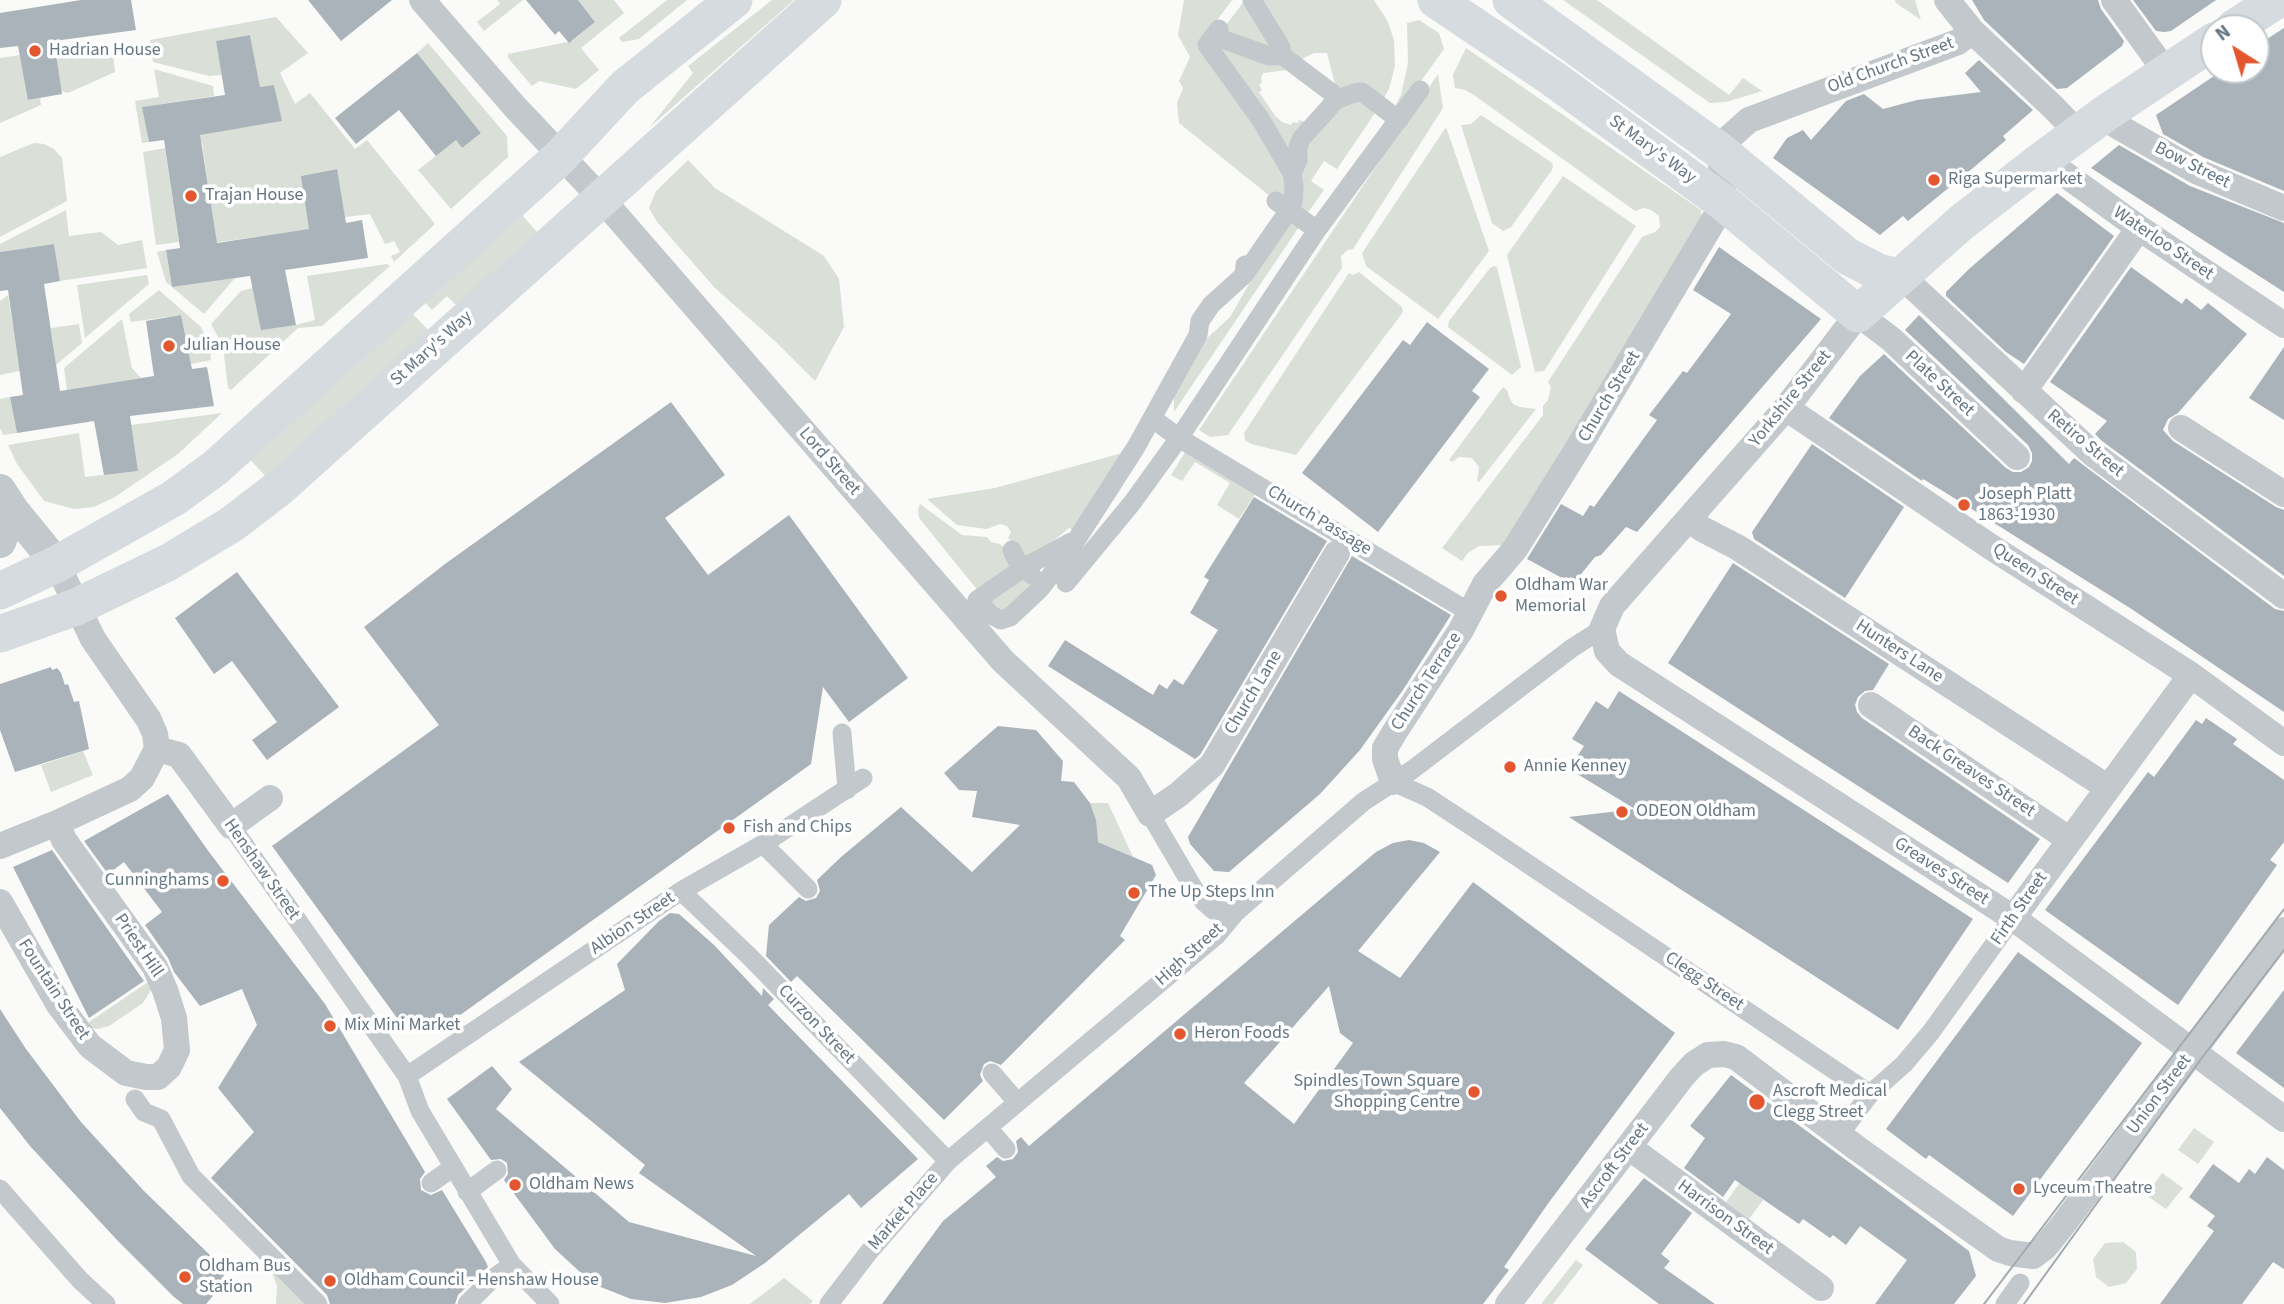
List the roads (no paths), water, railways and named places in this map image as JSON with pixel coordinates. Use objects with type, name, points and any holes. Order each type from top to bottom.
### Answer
[{"type":"main road","points":[[0,591],[57,564],[174,498],[215,468],[561,157],[625,88],[734,0]]},
{"type":"main road","name":"St Mary's Way","points":[[0,634],[76,607],[169,562],[232,524],[279,488],[823,0]]},
{"type":"main road","points":[[1511,0],[1720,151],[1847,256],[1898,277]]},
{"type":"main road","points":[[2256,14],[2277,0]]},
{"type":"main road","name":"St Mary's Way","points":[[1449,3],[1724,203],[1858,314]]},
{"type":"main road","name":"Yorkshire Street","points":[[1858,314],[1962,222],[2046,157],[2200,50]]},
{"type":"street","name":"Lord Street","points":[[422,0],[561,157],[601,198],[1018,677],[1129,778],[1204,902],[1213,909],[1236,912]]},
{"type":"street","points":[[1252,0],[1279,44],[1279,53]]},
{"type":"street","points":[[1947,0],[1972,32]]},
{"type":"street","points":[[2114,0],[2166,72]]},
{"type":"street","points":[[1279,53],[1269,56],[1216,32],[1207,45],[1261,120],[1292,173]]},
{"type":"street","name":"Old Church Street","points":[[1720,151],[1730,137],[1749,121],[1958,42],[1972,32],[2053,107],[2092,123]]},
{"type":"street","points":[[1279,53],[1332,93],[1336,100]]},
{"type":"street","points":[[1066,583],[1132,503],[1179,438],[1317,230],[1420,90]]},
{"type":"street","points":[[1077,539],[1023,568],[979,603],[991,615],[1001,620],[1010,617],[1044,584],[1077,539],[1131,447],[1152,418],[1198,335],[1200,321],[1211,305],[1244,270],[1283,206],[1293,202],[1292,173],[1298,160],[1301,139],[1336,100],[1354,93],[1362,92],[1399,120]]},
{"type":"street","name":"Bow Street","points":[[2092,123],[2117,126],[2196,172],[2284,208]]},
{"type":"street","points":[[1720,151],[1724,203]]},
{"type":"street","name":"Waterloo Street","points":[[2046,157],[2059,170],[2139,228],[2284,325]]},
{"type":"street","name":"Church Street","points":[[1485,583],[1515,550],[1619,383],[1724,203]]},
{"type":"street","points":[[1283,206],[1317,230]]},
{"type":"street","points":[[2024,391],[2139,228]]},
{"type":"street","name":"Retiro Street","points":[[1898,277],[1911,285],[2092,453],[2284,596]]},
{"type":"street","name":"Yorkshire Street","points":[[1393,782],[1572,648],[1602,629],[1612,606],[1786,408],[1858,314]]},
{"type":"street","name":"Plate Street","points":[[1858,314],[1891,339],[2017,457]]},
{"type":"street","name":"Queen Street","points":[[1786,408],[1991,547],[2190,675],[2284,743]]},
{"type":"street","name":"Church Passage","points":[[1152,418],[1179,438],[1459,606]]},
{"type":"street","points":[[2181,428],[2284,494]]},
{"type":"street","points":[[0,846],[130,789],[142,778],[157,749],[149,720],[102,653],[76,607],[57,564],[6,500]]},
{"type":"street","points":[[0,542],[6,500]]},
{"type":"street","name":"Hunters Lane","points":[[1690,519],[2107,787]]},
{"type":"street","points":[[1013,550],[1023,568],[1044,584]]},
{"type":"street","name":"Church Lane","points":[[1150,814],[1178,796],[1212,765],[1337,554]]},
{"type":"street","name":"Church Terrace","points":[[1393,782],[1384,762],[1385,748],[1461,630],[1485,583]]},
{"type":"street","name":"Greaves Street","points":[[1602,629],[1607,651],[1619,664],[2013,918],[2284,1119]]},
{"type":"street","name":"Firth Street","points":[[1839,1135],[1870,1094],[1903,1064],[1931,1032],[2190,675]]},
{"type":"street","name":"Back Greaves Street","points":[[1871,705],[2070,839]]},
{"type":"street","points":[[842,733],[846,790]]},
{"type":"street","name":"Henshaw Street","points":[[157,749],[179,755],[407,1076],[417,1105],[512,1265]]},
{"type":"street","name":"Albion Street","points":[[407,1076],[681,891],[763,844],[863,778]]},
{"type":"street","name":"Clegg Street","points":[[1393,782],[1427,797],[1870,1094]]},
{"type":"street","name":"High Street","points":[[988,1128],[1217,935],[1236,912],[1363,802],[1393,782]]},
{"type":"street","points":[[231,826],[270,798]]},
{"type":"street","name":"Priest Hill","points":[[57,823],[64,840],[155,967],[166,990],[174,1018],[177,1050],[169,1067],[158,1077]]},
{"type":"street","points":[[763,844],[808,889]]},
{"type":"street","name":"Curzon Street","points":[[681,891],[751,958],[948,1161]]},
{"type":"street","name":"Fountain Street","points":[[0,902],[59,1005],[90,1046],[126,1073],[158,1077]]},
{"type":"street","name":"Union Street","points":[[1839,1135],[1998,1249],[2033,1256],[2045,1247],[2062,1226],[2284,930]]},
{"type":"street","name":"Ascroft Street","points":[[1508,1304],[1694,1064],[1708,1055],[1724,1054],[1736,1058],[1839,1135]]},
{"type":"street","points":[[992,1073],[1017,1102]]},
{"type":"street","points":[[135,1099],[144,1112],[161,1119],[191,1176],[317,1303]]},
{"type":"street","points":[[988,1128],[1006,1149]]},
{"type":"street","name":"Market Place","points":[[830,1304],[868,1253],[948,1161],[988,1128]]},
{"type":"street","name":"Harrison Street","points":[[1630,1148],[1821,1288]]},
{"type":"street","points":[[431,1183],[452,1168]]},
{"type":"street","points":[[467,1192],[498,1170]]},
{"type":"street","points":[[0,1189],[80,1280],[106,1304]]},
{"type":"street","points":[[467,1304],[491,1280],[512,1265],[550,1304]]},
{"type":"street","points":[[2005,1304],[2020,1283]]},
{"type":"tram line","points":[[1984,1304],[2284,909]]},
{"type":"tram line","points":[[2024,1304],[2201,1059],[2284,950]]},
{"type":"place","name":"Hadrian House","points":[[35,51]]},
{"type":"place","name":"Riga Supermarket","points":[[1934,180]]},
{"type":"place","name":"Trajan House","points":[[191,196]]},
{"type":"place","name":"Julian House","points":[[169,346]]},
{"type":"place","name":"Joseph Platt 1863-1930","points":[[1964,505]]},
{"type":"place","name":"Oldham War Memorial","points":[[1501,596]]},
{"type":"place","name":"Annie Kenney","points":[[1510,767]]},
{"type":"place","name":"ODEON Oldham","points":[[1622,812]]},
{"type":"place","name":"Fish and Chips","points":[[729,828]]},
{"type":"place","name":"Cunninghams","points":[[223,881]]},
{"type":"place","name":"The Up Steps Inn","points":[[1134,893]]},
{"type":"place","name":"Mix Mini Market","points":[[330,1026]]},
{"type":"place","name":"Heron Foods","points":[[1180,1034]]},
{"type":"place","name":"Spindles Town Square Shopping Centre","points":[[1474,1092]]},
{"type":"place","name":"Ascroft Medical Clegg Street","points":[[1757,1102]]},
{"type":"place","name":"Oldham News","points":[[515,1185]]},
{"type":"place","name":"Lyceum Theatre","points":[[2019,1189]]},
{"type":"place","name":"Oldham Bus Station","points":[[185,1277]]},
{"type":"place","name":"Oldham Council - Henshaw House","points":[[330,1281]]}]
